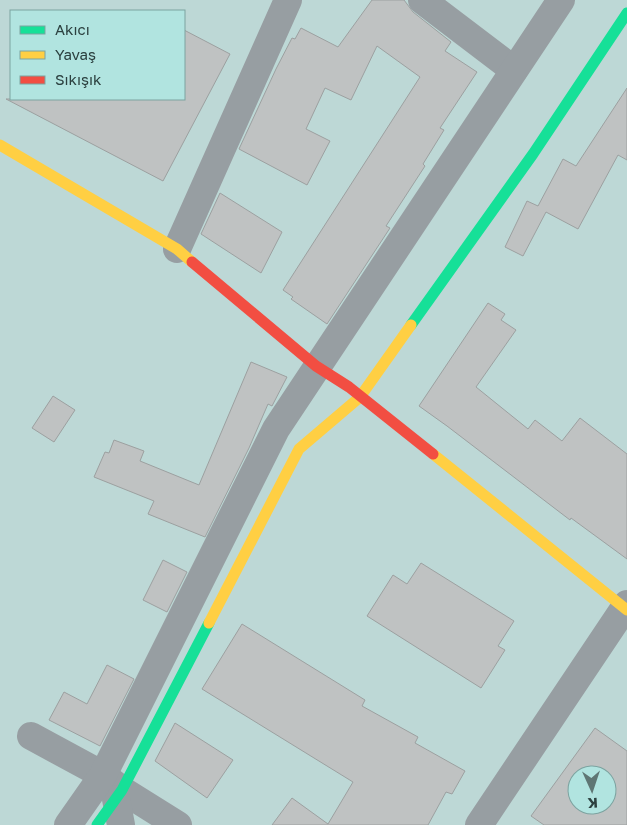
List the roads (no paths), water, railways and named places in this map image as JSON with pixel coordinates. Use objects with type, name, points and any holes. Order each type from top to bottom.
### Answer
[{"type":"street","points":[[177,249],[288,0]]},
{"type":"street","points":[[422,0],[514,70]]},
{"type":"street","points":[[97,825],[276,429],[316,366],[561,0]]},
{"type":"street","points":[[68,825],[114,788],[299,449],[360,397],[533,154],[627,13]]},
{"type":"street","points":[[0,145],[177,249],[316,366],[360,397],[626,607],[479,825]]},
{"type":"street","points":[[31,736],[178,825]]},
{"type":"street","points":[[114,788],[121,825]]}]
